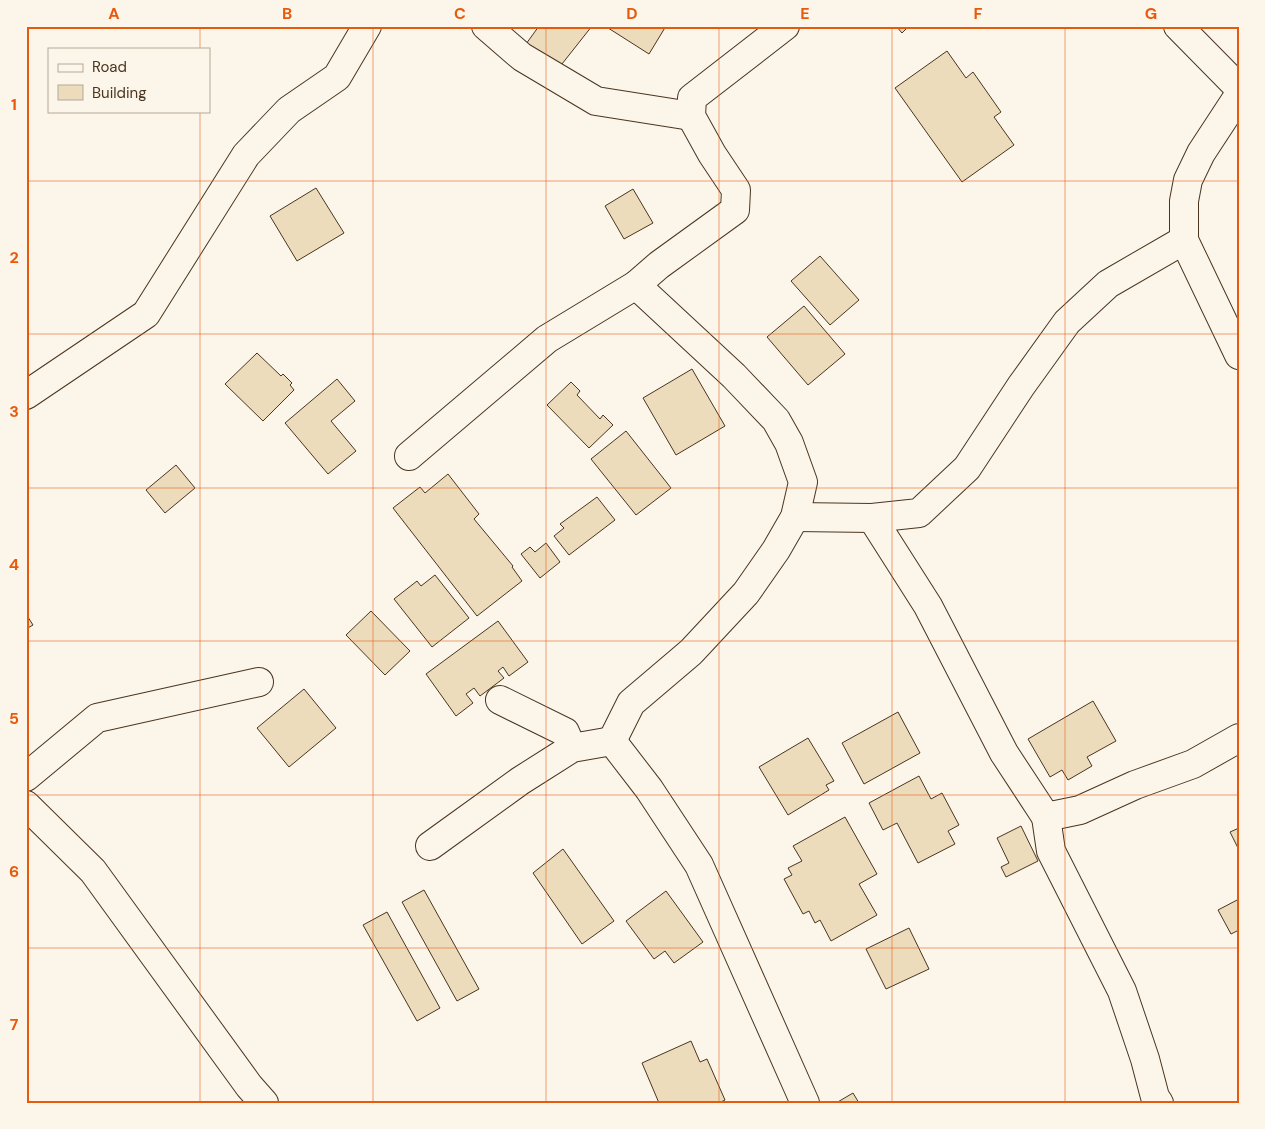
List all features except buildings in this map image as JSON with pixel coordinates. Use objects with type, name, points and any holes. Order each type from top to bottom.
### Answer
[{"type":"street","points":[[26,395],[146,314],[246,155],[289,110],[337,77],[366,26]]},
{"type":"street","points":[[486,26],[522,57],[596,100],[691,116]]},
{"type":"street","points":[[409,456],[547,339],[636,285],[659,265],[735,210],[736,190],[712,154],[691,116],[692,98],[785,26]]},
{"type":"street","points":[[1178,26],[1239,88]]},
{"type":"street","points":[[1239,95],[1201,153],[1188,180],[1184,201],[1184,240],[1239,355]]},
{"type":"street","points":[[795,517],[872,518],[919,513],[967,468],[1021,386],[1067,322],[1108,284],[1184,240]]},
{"type":"street","points":[[612,742],[631,703],[691,652],[746,592],[776,550],[795,517],[803,482],[789,443],[776,420],[734,376],[636,285]]},
{"type":"street","points":[[872,518],[928,606],[1004,753],[1046,817],[1051,851],[1122,991],[1145,1059],[1155,1097],[1159,1103]]},
{"type":"street","points":[[26,777],[97,718],[259,682]]},
{"type":"street","points":[[500,700],[565,732],[572,748]]},
{"type":"street","points":[[1046,817],[1080,810],[1135,785],[1193,764],[1239,738]]},
{"type":"street","points":[[430,846],[520,781],[572,748],[612,742]]},
{"type":"street","points":[[612,742],[649,789],[699,865],[805,1103]]},
{"type":"street","points":[[26,805],[93,871],[249,1086],[264,1103]]}]
